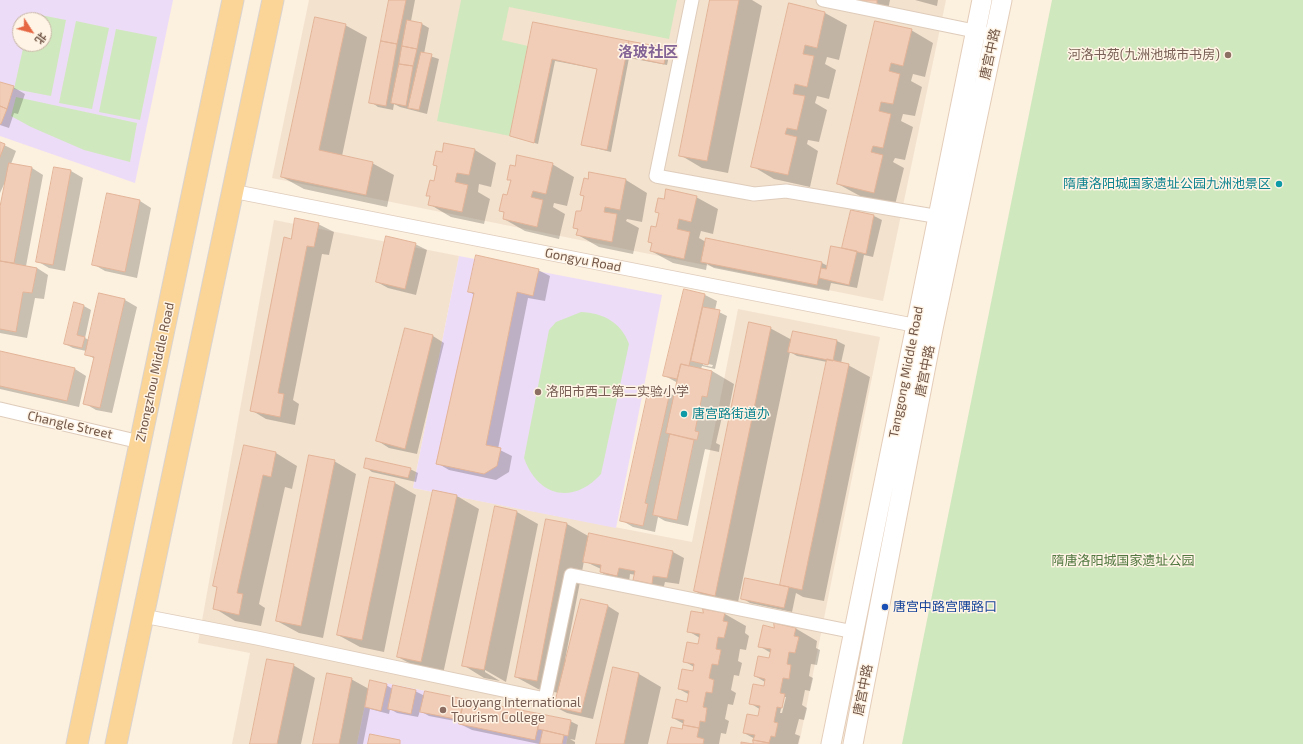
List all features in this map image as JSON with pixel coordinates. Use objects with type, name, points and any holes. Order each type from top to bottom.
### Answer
[{"type":"main road","name":"Zhongzhou Middle Road","points":[[77,744],[233,0]]},
{"type":"main road","points":[[116,744],[273,0]]},
{"type":"main road","name":"Tanggong Middle Road","points":[[831,744],[854,632],[924,327],[947,218],[975,31],[982,0]]},
{"type":"main road","name":"唐宫中路","points":[[947,218],[1002,0]]},
{"type":"main road","name":"唐宫中路","points":[[853,744],[924,327]]},
{"type":"street","points":[[692,0],[656,176],[754,194],[786,191],[947,218]]},
{"type":"street","points":[[823,0],[994,35]]},
{"type":"street","name":"Gongyu Road","points":[[232,191],[924,327]]},
{"type":"street","name":"Changle Street","points":[[0,409],[140,442]]},
{"type":"street","points":[[143,616],[257,638],[545,699],[571,575],[854,632]]},
{"type":"shaded area","points":[[0,0],[173,0],[135,183],[0,136]]},
{"type":"shaded area","points":[[309,0],[946,0],[883,301],[272,178]]},
{"type":"shaded area","points":[[274,220],[459,256],[413,488],[692,542],[738,309],[880,337],[799,744],[566,744],[571,720],[370,680],[357,744],[232,744],[250,653],[198,643]]},
{"type":"shaded area","name":"洛阳市西工第二实验小学","points":[[459,256],[662,295],[616,528],[413,488]]},
{"type":"shaded area","name":"Luoyang International Tourism College","points":[[370,680],[571,720],[566,744],[357,744]]},
{"type":"green space","points":[[461,0],[677,0],[669,39],[509,7],[502,40],[528,46],[510,136],[437,121]]},
{"type":"green space","name":"隋唐洛阳城国家遗址公园","points":[[1052,0],[1303,0],[1303,744],[902,744]]},
{"type":"green space","points":[[52,17],[66,20],[51,96],[14,89],[22,52],[52,52]]},
{"type":"green space","points":[[76,21],[109,28],[92,109],[59,103]]},
{"type":"green space","points":[[116,29],[157,37],[140,120],[99,112]]},
{"type":"green space","points":[[16,97],[137,123],[130,162],[84,150],[31,127],[11,116]]},
{"type":"green space","points":[[581,312],[597,314],[616,324],[626,336],[629,344],[601,474],[590,484],[579,490],[568,493],[557,492],[547,488],[538,481],[530,471],[524,458],[549,330],[556,322]]},
{"type":"building","points":[[389,0],[406,0],[397,44],[381,41]]},
{"type":"building","points":[[710,0],[739,0],[707,161],[679,156]]},
{"type":"building","points":[[859,0],[877,0],[877,4]]},
{"type":"building","points":[[789,3],[825,12],[817,48],[805,45],[803,54],[814,56],[807,87],[795,84],[793,94],[805,96],[797,130],[787,128],[785,134],[797,137],[788,175],[751,167]]},
{"type":"building","points":[[315,17],[346,24],[319,150],[373,162],[366,195],[281,177]]},
{"type":"building","points":[[407,20],[422,23],[417,49],[402,46]]},
{"type":"building","points":[[875,21],[912,29],[903,66],[891,63],[889,71],[900,74],[893,104],[881,102],[879,111],[891,114],[883,148],[873,146],[871,152],[883,155],[874,193],[837,184]]},
{"type":"building","points":[[533,22],[629,41],[607,150],[581,145],[597,69],[552,59],[534,143],[510,136]]},
{"type":"building","points":[[381,41],[397,44],[386,106],[369,103]]},
{"type":"building","points":[[629,41],[667,48],[664,64],[626,56]]},
{"type":"building","points":[[402,46],[417,49],[413,66],[399,64]]},
{"type":"building","points":[[421,52],[432,54],[419,110],[408,108]]},
{"type":"building","points":[[399,64],[413,66],[406,106],[391,103]]},
{"type":"building","points":[[0,82],[14,86],[7,109],[0,106]]},
{"type":"building","points":[[0,106],[7,109],[1,124],[0,124]]},
{"type":"building","points":[[0,142],[5,144],[0,157]]},
{"type":"building","points":[[444,143],[475,149],[469,175],[457,173],[455,182],[468,185],[462,212],[428,205],[430,196],[426,196],[430,180],[434,181],[437,166],[433,165],[436,151],[442,152]]},
{"type":"building","points":[[517,155],[553,163],[546,194],[533,191],[531,197],[543,200],[537,227],[503,219],[504,212],[499,211],[503,194],[507,195],[511,180],[507,180],[510,165],[515,166]]},
{"type":"building","points":[[9,163],[32,167],[14,263],[0,261],[0,207]]},
{"type":"building","points":[[54,167],[71,170],[53,265],[36,262]]},
{"type":"building","points":[[589,172],[626,179],[620,210],[605,207],[604,212],[617,214],[612,242],[576,235],[578,229],[573,228],[576,211],[581,211],[584,196],[580,195],[584,178],[588,179]]},
{"type":"building","points":[[666,189],[697,196],[691,222],[679,219],[677,229],[690,232],[684,259],[650,251],[652,243],[648,242],[651,226],[656,227],[659,213],[655,212],[658,198],[664,199]]},
{"type":"building","points":[[107,193],[140,200],[125,272],[92,265]]},
{"type":"building","points":[[851,210],[874,215],[866,254],[842,248]]},
{"type":"building","points":[[295,218],[319,223],[314,247],[307,246],[278,393],[284,394],[280,417],[250,411],[284,237],[291,239]]},
{"type":"building","points":[[386,236],[416,243],[405,289],[376,282]]},
{"type":"building","points":[[706,238],[822,262],[817,285],[701,262]]},
{"type":"building","points":[[831,246],[857,251],[849,285],[819,278],[821,268],[826,269]]},
{"type":"building","points":[[476,255],[539,269],[533,296],[517,292],[486,445],[501,448],[497,466],[484,474],[436,464],[474,293],[468,292]]},
{"type":"building","points":[[0,261],[37,268],[32,293],[23,292],[16,332],[0,329]]},
{"type":"building","points":[[684,289],[705,294],[689,366],[681,364],[677,379],[663,376]]},
{"type":"building","points":[[99,293],[125,299],[100,408],[83,404],[94,357],[85,355]]},
{"type":"building","points":[[74,302],[84,305],[77,335],[85,337],[82,348],[64,344]]},
{"type":"building","points":[[703,307],[720,310],[708,365],[691,361]]},
{"type":"building","points":[[749,322],[771,327],[715,596],[694,591]]},
{"type":"building","points":[[405,328],[433,335],[405,449],[376,441]]},
{"type":"building","points":[[793,331],[837,340],[833,361],[788,352]]},
{"type":"building","points":[[0,351],[75,368],[67,401],[0,386]]},
{"type":"building","points":[[827,359],[849,364],[802,590],[780,585]]},
{"type":"building","name":"唐宫路街道办","points":[[681,364],[712,371],[707,397],[702,396],[695,431],[699,432],[697,440],[666,433]]},
{"type":"building","points":[[649,388],[670,392],[645,503],[648,504],[643,526],[620,521]]},
{"type":"building","points":[[670,434],[694,440],[677,520],[653,515]]},
{"type":"building","points":[[244,445],[276,452],[271,477],[263,475],[237,593],[243,594],[239,615],[213,609],[217,587],[213,586]]},
{"type":"building","points":[[309,455],[335,460],[301,626],[276,621]]},
{"type":"building","points":[[366,458],[411,468],[408,478],[364,468]]},
{"type":"building","points":[[370,477],[395,482],[362,640],[337,635]]},
{"type":"building","points":[[433,490],[457,495],[421,662],[397,657]]},
{"type":"building","points":[[495,506],[517,511],[484,670],[462,666]]},
{"type":"building","points":[[546,519],[567,523],[537,681],[515,677]]},
{"type":"building","points":[[589,533],[673,551],[667,578],[653,576],[652,584],[633,580],[635,571],[619,568],[617,576],[600,572],[601,565],[583,562]]},
{"type":"building","points":[[745,578],[789,587],[784,608],[741,599]]},
{"type":"building","points":[[581,599],[608,605],[581,713],[554,707]]},
{"type":"building","points":[[703,609],[725,613],[723,621],[728,622],[724,638],[718,637],[716,649],[721,650],[718,665],[712,664],[709,678],[714,680],[712,693],[706,692],[703,707],[707,708],[705,722],[700,721],[699,728],[683,725],[684,720],[672,718],[676,699],[687,702],[689,691],[678,689],[682,669],[693,671],[694,664],[683,662],[687,642],[698,644],[700,634],[687,632],[691,611],[703,613]]},
{"type":"building","points":[[774,623],[796,628],[794,636],[799,637],[795,653],[789,652],[787,664],[791,665],[789,679],[783,678],[780,693],[785,694],[782,708],[777,707],[774,722],[778,723],[775,737],[771,736],[769,743],[753,740],[755,735],[743,733],[747,714],[758,716],[760,706],[749,704],[753,684],[764,686],[765,679],[754,676],[758,656],[769,658],[771,649],[758,647],[763,625],[774,628]]},
{"type":"building","points":[[267,659],[294,664],[277,744],[250,744]]},
{"type":"building","points":[[613,667],[639,673],[624,744],[596,744]]},
{"type":"building","points":[[327,673],[352,678],[339,744],[313,744]]},
{"type":"building","points":[[370,680],[387,684],[381,711],[365,707]]},
{"type":"building","points":[[393,685],[416,690],[411,714],[388,709]]},
{"type":"building","points":[[425,691],[464,699],[460,720],[420,712]]},
{"type":"building","points":[[464,699],[541,714],[535,740],[459,724]]},
{"type":"building","points":[[541,714],[571,720],[568,736],[538,729]]},
{"type":"building","points":[[683,725],[699,728],[697,737],[704,739],[703,744],[667,744],[671,727],[682,729]]},
{"type":"building","points":[[543,730],[564,735],[562,744],[540,744]]},
{"type":"building","points":[[370,734],[400,740],[400,744],[368,744]]},
{"type":"building","points":[[753,740],[769,743],[769,744],[753,744]]},
{"type":"building","points":[[741,742],[753,744],[741,744]]},
{"type":"place","name":"河洛书苑(九洲池城市书房)","points":[[1228,55]]},
{"type":"place","name":"隋唐洛阳城国家遗址公园九洲池景区","points":[[1279,184]]},
{"type":"place","name":"洛阳市西工第二实验小学","points":[[538,392]]},
{"type":"place","name":"唐宫路街道办","points":[[684,414]]},
{"type":"place","name":"唐宫中路宫隅路口","points":[[885,607]]},
{"type":"place","name":"Luoyang International Tourism College","points":[[443,710]]},
{"type":"district","name":"洛玻社区","points":[[648,52]]}]
